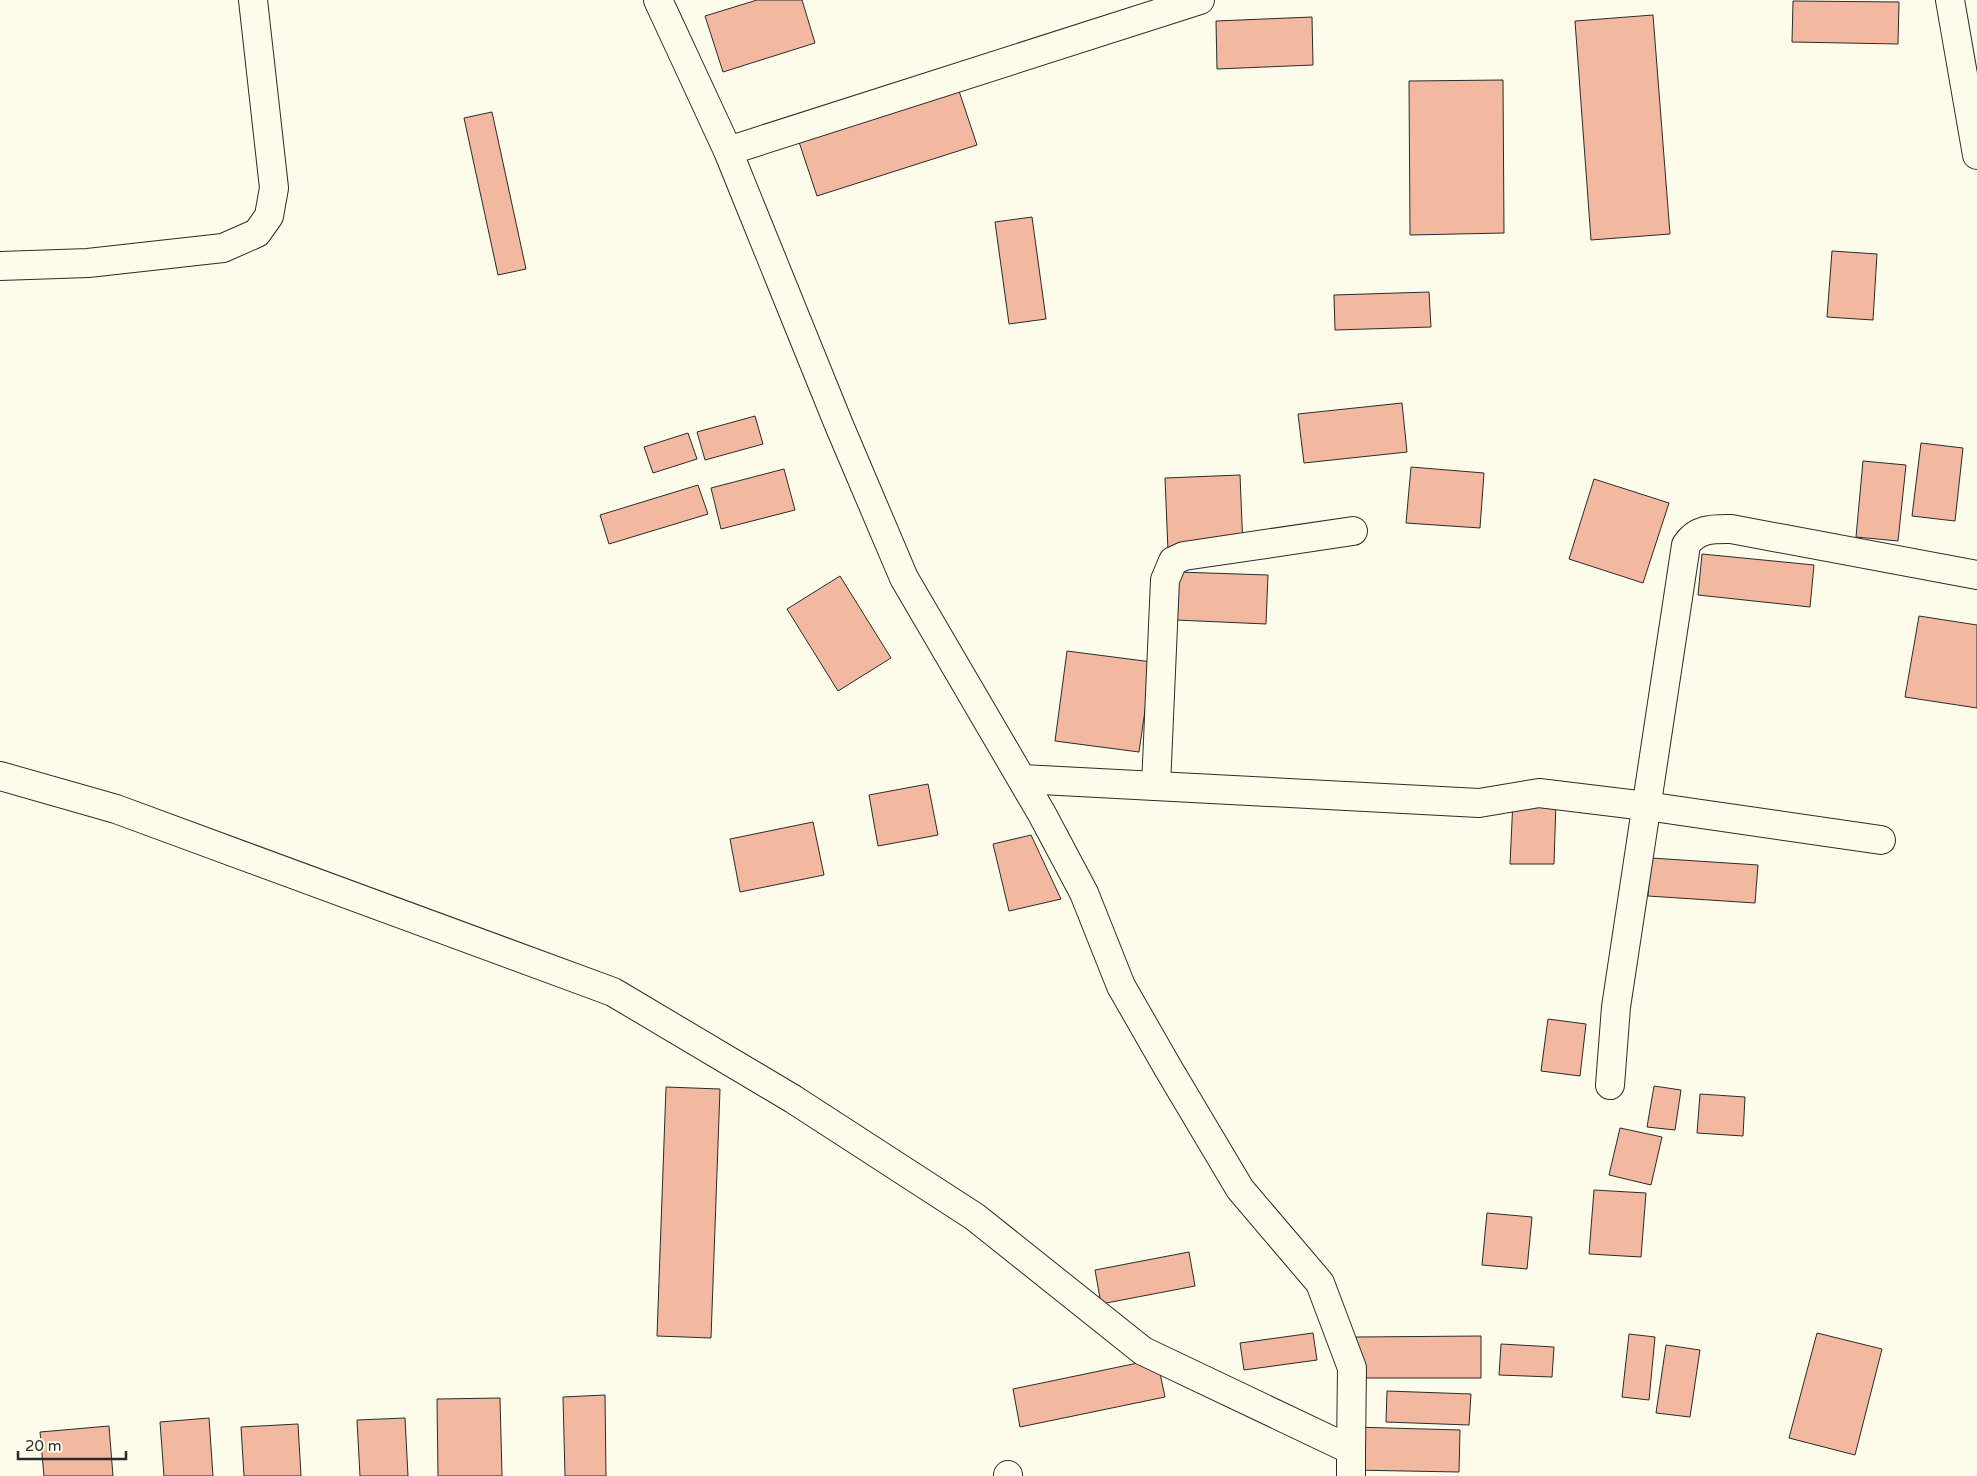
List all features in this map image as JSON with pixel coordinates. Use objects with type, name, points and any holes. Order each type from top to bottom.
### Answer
[{"type":"street","points":[[0,266],[88,262],[223,248],[257,233],[269,216],[274,188],[253,0]]},
{"type":"street","points":[[0,776],[116,809],[613,992],[793,1099],[976,1217],[1143,1352],[1351,1464],[1352,1368],[1320,1283],[1240,1189],[1168,1068],[1121,986],[1084,893],[1022,779],[904,578],[839,425],[728,151],[658,0]]},
{"type":"street","points":[[728,151],[1200,0]]},
{"type":"street","points":[[1950,0],[1977,155]]},
{"type":"street","points":[[1610,1085],[1616,1007],[1686,545],[1698,532],[1708,529],[1731,528],[1977,575]]},
{"type":"street","points":[[1156,786],[1165,580],[1173,561],[1184,556],[1353,531]]},
{"type":"street","points":[[1022,779],[1479,803],[1539,793],[1646,806],[1881,840]]},
{"type":"building","points":[[757,0],[802,0],[815,43],[723,72],[705,16]]},
{"type":"building","points":[[1793,1],[1899,2],[1898,44],[1792,42]]},
{"type":"building","points":[[1653,15],[1670,234],[1591,240],[1575,21]]},
{"type":"building","points":[[1312,17],[1313,65],[1217,69],[1216,21]]},
{"type":"building","points":[[1503,80],[1504,233],[1410,235],[1409,81]]},
{"type":"building","points":[[957,85],[977,145],[817,196],[797,136]]},
{"type":"building","points":[[492,112],[526,269],[498,275],[464,118]]},
{"type":"building","points":[[1032,217],[1046,319],[1009,324],[995,222]]},
{"type":"building","points":[[1832,251],[1877,254],[1873,320],[1827,317]]},
{"type":"building","points":[[1429,292],[1431,327],[1335,330],[1334,295]]},
{"type":"building","points":[[1402,403],[1407,452],[1304,463],[1298,414]]},
{"type":"building","points":[[755,416],[763,444],[705,460],[697,432]]},
{"type":"building","points":[[688,433],[697,459],[653,473],[644,447]]},
{"type":"building","points":[[1921,443],[1963,448],[1955,521],[1912,516]]},
{"type":"building","points":[[1863,461],[1906,465],[1898,541],[1856,537]]},
{"type":"building","points":[[1411,467],[1484,473],[1480,528],[1406,523]]},
{"type":"building","points":[[784,469],[795,510],[721,529],[711,488]]},
{"type":"building","points":[[1240,475],[1243,547],[1168,551],[1165,478]]},
{"type":"building","points":[[1594,479],[1669,503],[1643,583],[1569,559]]},
{"type":"building","points":[[698,485],[708,514],[609,544],[600,515]]},
{"type":"building","points":[[1702,554],[1814,565],[1810,607],[1698,595]]},
{"type":"building","points":[[1178,572],[1268,575],[1266,624],[1176,620]]},
{"type":"building","points":[[840,576],[891,658],[838,691],[787,609]]},
{"type":"building","points":[[1919,616],[1977,625],[1977,708],[1905,697]]},
{"type":"building","points":[[1067,651],[1152,662],[1139,752],[1055,741]]},
{"type":"building","points":[[928,784],[938,835],[878,846],[869,795]]},
{"type":"building","points":[[1513,800],[1556,802],[1554,864],[1510,864]]},
{"type":"building","points":[[813,822],[824,875],[740,892],[730,839]]},
{"type":"building","points":[[1031,835],[1061,899],[1009,911],[993,844]]},
{"type":"building","points":[[1651,858],[1758,865],[1755,903],[1648,896]]},
{"type":"building","points":[[1548,1019],[1586,1024],[1580,1076],[1541,1071]]},
{"type":"building","points":[[1654,1086],[1681,1090],[1675,1130],[1647,1127]]},
{"type":"building","points":[[666,1087],[720,1089],[711,1338],[657,1336]]},
{"type":"building","points":[[1700,1094],[1745,1097],[1743,1136],[1697,1133]]},
{"type":"building","points":[[1620,1128],[1662,1137],[1651,1185],[1609,1175]]},
{"type":"building","points":[[1594,1190],[1646,1193],[1641,1257],[1589,1254]]},
{"type":"building","points":[[1487,1213],[1532,1217],[1527,1269],[1482,1265]]},
{"type":"building","points":[[1189,1252],[1195,1286],[1101,1304],[1095,1270]]},
{"type":"building","points":[[1313,1333],[1317,1360],[1244,1370],[1240,1343]]},
{"type":"building","points":[[1817,1333],[1882,1349],[1855,1455],[1789,1438]]},
{"type":"building","points":[[1629,1334],[1655,1337],[1649,1400],[1622,1397]]},
{"type":"building","points":[[1481,1336],[1481,1378],[1356,1378],[1356,1337]]},
{"type":"building","points":[[1501,1344],[1554,1347],[1552,1377],[1499,1375]]},
{"type":"building","points":[[1666,1345],[1700,1350],[1690,1417],[1656,1413]]},
{"type":"building","points":[[1157,1359],[1165,1397],[1020,1427],[1013,1389]]},
{"type":"building","points":[[1387,1391],[1471,1394],[1469,1425],[1386,1422]]},
{"type":"building","points":[[605,1395],[606,1476],[565,1476],[563,1397]]},
{"type":"building","points":[[500,1398],[502,1476],[438,1476],[437,1399]]},
{"type":"building","points":[[209,1418],[213,1476],[164,1476],[160,1422]]},
{"type":"building","points":[[405,1418],[408,1476],[360,1476],[357,1420]]},
{"type":"building","points":[[298,1424],[301,1476],[244,1476],[241,1427]]},
{"type":"building","points":[[109,1426],[113,1476],[44,1476],[40,1432]]},
{"type":"building","points":[[1353,1427],[1460,1430],[1459,1472],[1352,1470]]}]
